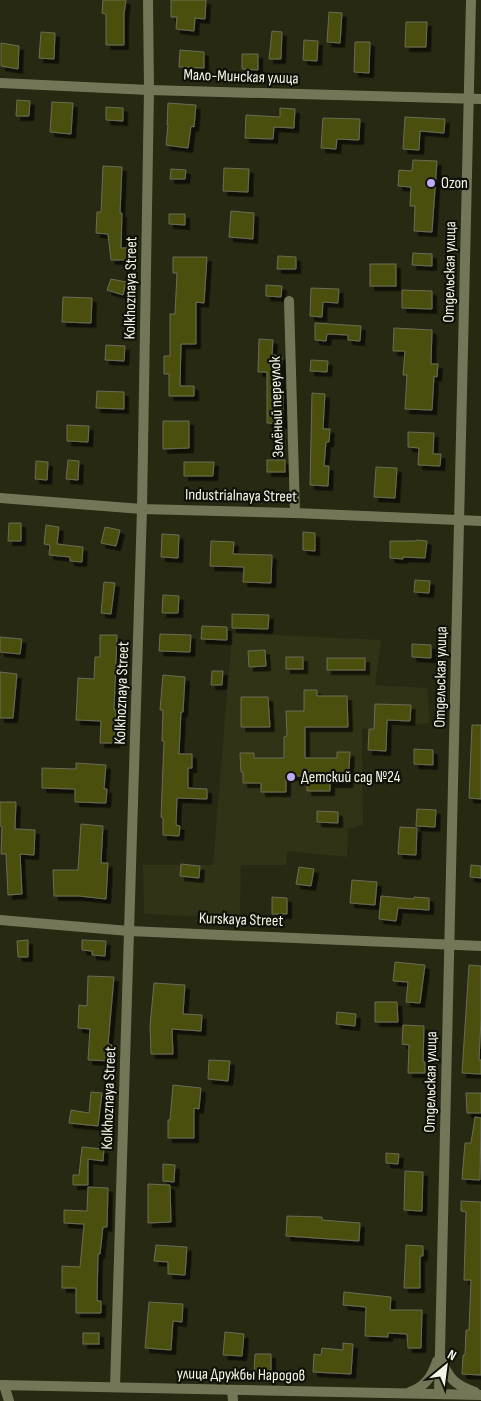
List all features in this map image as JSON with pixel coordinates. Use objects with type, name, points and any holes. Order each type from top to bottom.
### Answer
[{"type":"street","name":"Kolkhoznaya Street","points":[[115,1387],[142,509],[149,90],[148,0]]},
{"type":"street","name":"Отдельская улица","points":[[439,1394],[460,520],[470,0]]},
{"type":"street","name":"Мало-Минская улица","points":[[0,83],[149,90],[481,99]]},
{"type":"street","name":"Зелёный переулок","points":[[289,301],[295,512]]},
{"type":"street","name":"Industrialnaya Street","points":[[0,498],[142,509],[295,512],[481,521]]},
{"type":"street","name":"Kurskaya Street","points":[[0,920],[129,931],[481,946]]},
{"type":"street","name":"Отдельская улица","points":[[407,1393],[420,1388],[428,1381],[439,1355]]},
{"type":"street","name":"Отдельская улица","points":[[439,1355],[446,1372],[453,1382],[481,1394]]},
{"type":"street","name":"улица Дружбы Народов","points":[[2,1385],[481,1394]]},
{"type":"street","points":[[2,1385],[9,1401]]},
{"type":"street","points":[[232,1390],[233,1401]]},
{"type":"shaded area","name":"Детский сад №24","points":[[232,633],[381,640],[375,685],[427,688],[430,723],[362,729],[363,825],[348,829],[347,857],[287,851],[286,865],[241,865],[240,918],[144,914],[143,865],[213,865]]},
{"type":"building","points":[[103,0],[126,0],[124,45],[106,45],[106,14],[102,13]]},
{"type":"building","points":[[171,0],[206,0],[205,19],[195,18],[194,31],[176,29],[177,17],[171,17]]},
{"type":"building","points":[[329,12],[342,13],[340,43],[327,42]]},
{"type":"building","points":[[406,22],[427,22],[426,47],[405,47]]},
{"type":"building","points":[[272,31],[282,32],[281,59],[269,59]]},
{"type":"building","points":[[41,32],[55,33],[54,59],[39,58]]},
{"type":"building","points":[[304,40],[318,41],[317,61],[303,60]]},
{"type":"building","points":[[355,42],[370,42],[369,73],[354,72]]},
{"type":"building","points":[[1,43],[19,46],[18,69],[1,66]]},
{"type":"building","points":[[180,50],[204,52],[204,68],[179,67]]},
{"type":"building","points":[[242,54],[258,54],[258,70],[242,69]]},
{"type":"building","points":[[17,100],[30,101],[29,116],[16,116]]},
{"type":"building","points":[[52,102],[73,103],[71,134],[50,132]]},
{"type":"building","points":[[168,103],[196,105],[194,127],[191,126],[188,148],[166,145]]},
{"type":"building","points":[[106,107],[123,108],[123,121],[106,120]]},
{"type":"building","points":[[280,108],[295,109],[294,128],[274,127],[273,139],[245,138],[246,115],[280,117]]},
{"type":"building","points":[[405,117],[445,119],[444,133],[420,131],[419,150],[403,149]]},
{"type":"building","points":[[323,118],[360,119],[359,140],[337,139],[336,149],[321,148]]},
{"type":"building","points":[[413,160],[437,161],[432,232],[414,231],[415,206],[410,206],[411,187],[398,186],[399,170],[412,171]]},
{"type":"building","points":[[103,166],[122,167],[121,248],[130,248],[130,260],[111,260],[108,234],[96,233],[97,212],[101,212]]},
{"type":"building","points":[[224,168],[249,169],[248,192],[223,191]]},
{"type":"building","points":[[171,169],[186,170],[185,179],[170,179]]},
{"type":"building","points":[[231,211],[254,213],[253,239],[229,237]]},
{"type":"building","points":[[169,214],[185,214],[185,225],[169,224]]},
{"type":"building","points":[[413,253],[432,254],[432,266],[412,265]]},
{"type":"building","points":[[278,256],[296,257],[296,269],[277,269]]},
{"type":"building","points":[[173,257],[207,257],[204,303],[196,302],[196,344],[181,344],[180,386],[194,386],[194,396],[169,396],[169,374],[164,374],[164,356],[170,356],[170,314],[175,314],[177,273],[173,273]]},
{"type":"building","points":[[370,264],[396,264],[396,286],[370,286]]},
{"type":"building","points":[[111,279],[126,282],[123,295],[107,290]]},
{"type":"building","points":[[266,285],[282,286],[281,297],[266,296]]},
{"type":"building","points":[[311,288],[339,289],[338,303],[323,302],[322,317],[310,316]]},
{"type":"building","points":[[402,290],[432,291],[432,309],[402,308]]},
{"type":"building","points":[[63,297],[92,298],[91,323],[62,322]]},
{"type":"building","points":[[315,323],[361,326],[360,341],[348,340],[348,335],[327,334],[326,341],[315,340]]},
{"type":"building","points":[[394,328],[432,330],[431,364],[438,364],[437,377],[434,376],[432,410],[405,409],[407,375],[403,375],[405,351],[393,351]]},
{"type":"building","points":[[259,339],[273,340],[272,355],[282,356],[280,390],[283,390],[283,424],[267,423],[267,372],[258,372]]},
{"type":"building","points":[[106,345],[125,346],[124,361],[105,360]]},
{"type":"building","points":[[311,360],[328,361],[327,372],[310,371]]},
{"type":"building","points":[[97,391],[124,392],[124,409],[96,408]]},
{"type":"building","points":[[312,393],[325,394],[323,429],[330,429],[329,442],[326,442],[324,466],[329,466],[328,486],[310,485]]},
{"type":"building","points":[[163,421],[189,421],[189,448],[163,449]]},
{"type":"building","points":[[67,425],[89,426],[88,442],[67,441]]},
{"type":"building","points":[[408,432],[434,433],[433,454],[441,454],[440,466],[418,465],[419,448],[408,447]]},
{"type":"building","points":[[68,460],[79,461],[78,480],[66,479]]},
{"type":"building","points":[[267,460],[285,460],[285,472],[267,472]]},
{"type":"building","points":[[36,461],[48,462],[47,480],[35,479]]},
{"type":"building","points":[[184,462],[214,462],[213,476],[184,476]]},
{"type":"building","points":[[376,467],[397,468],[395,498],[374,497]]},
{"type":"building","points":[[9,523],[21,523],[21,541],[8,541]]},
{"type":"building","points":[[46,525],[59,527],[57,544],[83,547],[82,562],[70,561],[70,557],[49,555],[50,545],[44,544]]},
{"type":"building","points":[[105,527],[120,530],[116,546],[101,543]]},
{"type":"building","points":[[303,532],[315,533],[315,551],[303,550]]},
{"type":"building","points":[[162,534],[179,535],[178,558],[161,557]]},
{"type":"building","points":[[211,541],[234,542],[233,554],[272,555],[271,583],[243,582],[244,567],[210,566]]},
{"type":"building","points":[[390,541],[427,541],[425,558],[390,558]]},
{"type":"building","points":[[415,580],[430,581],[429,593],[414,592]]},
{"type":"building","points":[[104,582],[115,583],[111,614],[101,613]]},
{"type":"building","points":[[163,595],[179,596],[178,613],[162,613]]},
{"type":"building","points":[[232,614],[269,615],[268,629],[232,628]]},
{"type":"building","points":[[202,626],[227,627],[227,640],[201,639]]},
{"type":"building","points":[[160,634],[191,635],[190,652],[159,651]]},
{"type":"building","points":[[100,635],[117,635],[114,710],[116,710],[115,743],[100,743],[101,721],[76,720],[78,678],[94,679],[95,657],[100,657]]},
{"type":"building","points":[[0,637],[22,639],[20,654],[0,652]]},
{"type":"building","points":[[412,644],[431,645],[431,658],[412,657]]},
{"type":"building","points":[[265,650],[266,666],[249,667],[248,651]]},
{"type":"building","points":[[286,657],[303,657],[303,669],[286,669]]},
{"type":"building","points":[[327,658],[365,658],[365,670],[327,670]]},
{"type":"building","points":[[212,671],[223,671],[222,685],[211,685]]},
{"type":"building","points":[[0,672],[17,674],[13,718],[0,718]]},
{"type":"building","points":[[163,675],[185,677],[179,754],[192,754],[192,768],[188,768],[188,788],[207,789],[207,799],[177,798],[176,825],[180,826],[179,836],[163,835],[163,818],[161,817],[164,741],[162,741],[163,710],[160,710]]},
{"type":"building","points":[[304,690],[317,690],[317,696],[347,696],[348,727],[305,727],[305,758],[337,758],[337,752],[350,752],[348,783],[330,783],[330,791],[307,791],[307,776],[286,776],[286,792],[261,792],[261,783],[243,783],[240,753],[254,753],[254,758],[284,758],[284,737],[287,736],[286,711],[304,711]]},
{"type":"building","points":[[241,697],[268,697],[270,727],[241,727]]},
{"type":"building","points":[[375,704],[411,705],[410,721],[387,720],[386,751],[368,750],[369,729],[374,729]]},
{"type":"building","points":[[472,725],[481,725],[481,799],[469,798]]},
{"type":"building","points":[[414,749],[433,750],[433,765],[414,764]]},
{"type":"building","points":[[76,763],[106,765],[104,789],[107,789],[106,803],[75,802],[75,789],[42,788],[42,768],[76,769]]},
{"type":"building","points":[[0,802],[16,802],[15,829],[35,830],[34,855],[20,854],[22,894],[8,895],[6,854],[1,854],[2,826],[0,826]]},
{"type":"building","points":[[417,809],[436,810],[435,827],[416,826]]},
{"type":"building","points":[[317,811],[338,812],[338,823],[317,822]]},
{"type":"building","points":[[81,824],[103,826],[101,863],[108,863],[106,899],[54,896],[53,870],[78,870]]},
{"type":"building","points":[[400,827],[417,828],[416,855],[398,854]]},
{"type":"building","points":[[181,864],[200,866],[199,878],[180,876]]},
{"type":"building","points":[[471,865],[481,866],[481,878],[470,877]]},
{"type":"building","points":[[299,867],[314,869],[311,886],[296,884]]},
{"type":"building","points":[[352,880],[377,882],[375,905],[350,903]]},
{"type":"building","points":[[381,896],[414,899],[414,897],[429,898],[429,910],[398,908],[396,921],[379,919]]},
{"type":"building","points":[[272,897],[287,898],[287,914],[272,914]]},
{"type":"building","points":[[28,940],[28,957],[18,957],[17,941]]},
{"type":"building","points":[[82,940],[106,941],[105,956],[92,955],[92,951],[82,950]]},
{"type":"building","points":[[395,962],[425,965],[420,1003],[406,1002],[408,982],[393,981]]},
{"type":"building","points":[[469,965],[481,966],[479,1060],[481,1060],[481,1074],[462,1073]]},
{"type":"building","points":[[88,976],[114,977],[108,1044],[112,1045],[112,1061],[88,1060],[90,1029],[78,1028],[79,1005],[87,1006]]},
{"type":"building","points":[[154,983],[185,985],[183,1014],[202,1015],[201,1031],[172,1029],[173,1054],[151,1054],[150,1026]]},
{"type":"building","points":[[375,1002],[397,1002],[398,1022],[375,1022]]},
{"type":"building","points":[[337,1012],[356,1014],[355,1026],[336,1024]]},
{"type":"building","points":[[403,1025],[424,1026],[423,1062],[425,1062],[425,1073],[408,1073],[409,1045],[402,1044]]},
{"type":"building","points":[[209,1060],[230,1061],[228,1081],[208,1079]]},
{"type":"building","points":[[173,1085],[201,1088],[199,1109],[194,1108],[194,1138],[168,1138],[168,1120],[170,1120]]},
{"type":"building","points":[[91,1092],[102,1093],[98,1126],[69,1123],[71,1110],[89,1113]]},
{"type":"building","points":[[466,1093],[481,1093],[481,1113],[467,1113]]},
{"type":"building","points":[[475,1117],[481,1118],[480,1180],[462,1179],[465,1143],[471,1143]]},
{"type":"building","points":[[82,1147],[104,1149],[103,1161],[88,1159],[88,1185],[73,1185],[73,1175],[79,1175]]},
{"type":"building","points":[[386,1153],[399,1154],[398,1164],[386,1163]]},
{"type":"building","points":[[163,1164],[175,1165],[174,1182],[163,1181]]},
{"type":"building","points":[[405,1171],[423,1172],[422,1211],[404,1210]]},
{"type":"building","points":[[148,1184],[170,1185],[171,1222],[148,1223]]},
{"type":"building","points":[[88,1187],[108,1188],[107,1227],[103,1227],[100,1254],[98,1254],[97,1301],[101,1301],[101,1313],[76,1313],[76,1288],[62,1288],[62,1266],[80,1267],[84,1224],[64,1223],[64,1210],[87,1211]]},
{"type":"building","points":[[461,1201],[481,1202],[481,1375],[462,1374],[466,1330],[469,1330],[471,1280],[464,1280],[466,1212],[461,1211]]},
{"type":"building","points":[[287,1216],[322,1217],[322,1220],[360,1223],[359,1241],[286,1236]]},
{"type":"building","points":[[156,1245],[187,1247],[185,1275],[168,1274],[168,1262],[154,1261]]},
{"type":"building","points":[[406,1245],[423,1246],[423,1256],[420,1256],[420,1288],[404,1288]]},
{"type":"building","points":[[344,1292],[391,1297],[390,1310],[422,1310],[421,1348],[408,1348],[407,1334],[388,1333],[388,1337],[365,1336],[366,1307],[343,1305]]},
{"type":"building","points":[[149,1302],[183,1304],[182,1322],[173,1321],[171,1350],[145,1348]]},
{"type":"building","points":[[225,1332],[244,1334],[242,1356],[223,1355]]},
{"type":"building","points":[[83,1333],[99,1333],[99,1344],[83,1344]]},
{"type":"building","points":[[343,1343],[353,1344],[351,1374],[313,1372],[314,1354],[321,1355],[322,1348],[343,1350]]},
{"type":"building","points":[[255,1354],[271,1354],[271,1371],[254,1371]]},
{"type":"place","name":"Ozon","points":[[431,183]]},
{"type":"place","name":"Детский сад №24","points":[[291,777]]}]
